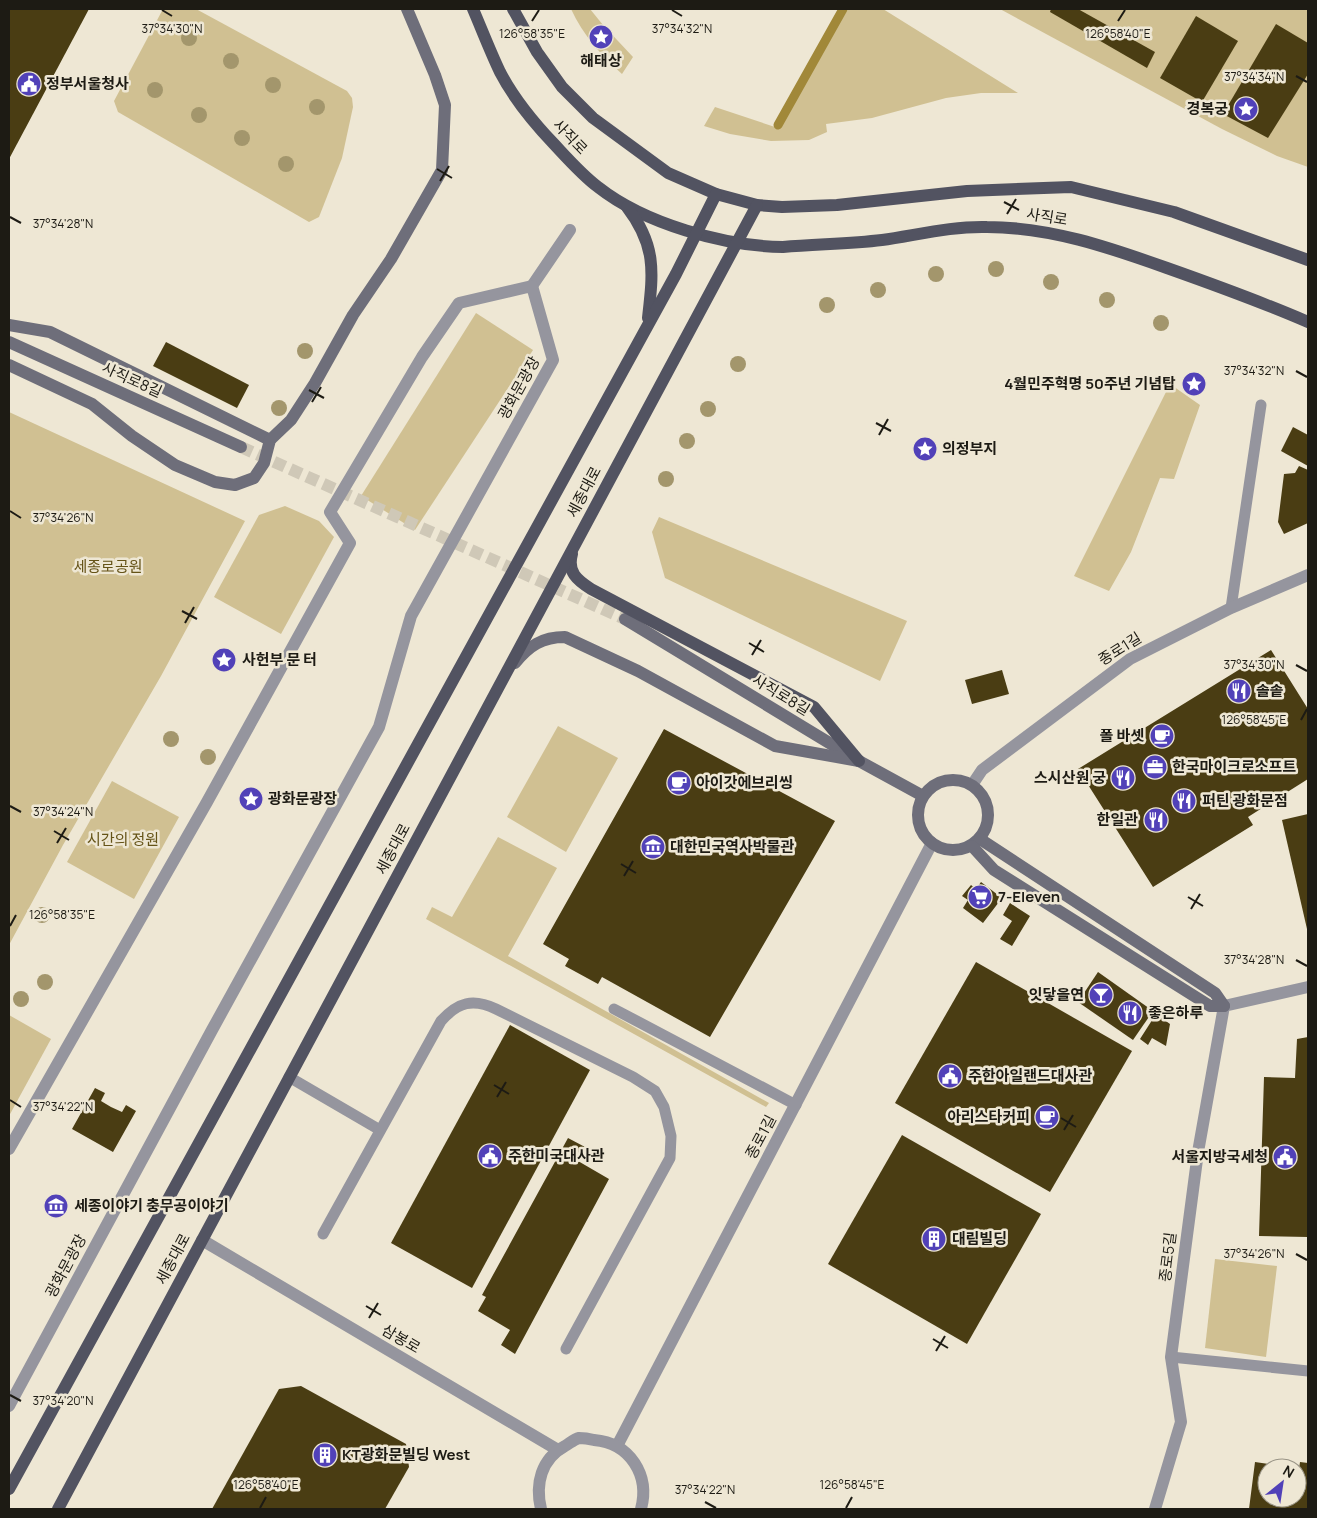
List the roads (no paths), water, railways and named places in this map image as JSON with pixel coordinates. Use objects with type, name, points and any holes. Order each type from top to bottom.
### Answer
[{"type":"main road","name":"사직로","points":[[473,9],[501,73],[534,122],[598,187],[624,204],[674,227],[737,242],[783,247],[880,240],[944,230],[986,226],[1022,229],[1067,236],[1103,246],[1214,284],[1308,322]]},
{"type":"main road","name":"사직로","points":[[513,9],[537,52],[562,87],[593,118],[668,172],[716,194],[757,205],[774,207],[837,206],[967,191],[1071,187],[1174,212],[1308,260]]},
{"type":"main road","name":"세종대로","points":[[9,1489],[676,274],[716,194]]},
{"type":"main road","points":[[624,204],[635,218],[645,237],[652,258],[652,285],[647,326]]},
{"type":"main road","name":"세종대로","points":[[58,1509],[757,205]]},
{"type":"main road","points":[[575,542],[571,570],[577,580],[814,706],[859,762]]},
{"type":"street","points":[[9,366],[92,404],[132,436],[175,465],[215,482],[235,485],[254,478],[264,463],[270,440],[291,420],[315,383],[353,315],[391,258],[442,170],[445,105],[435,75],[407,9]]},
{"type":"street","points":[[9,1148],[207,802],[350,543],[330,512],[422,357],[459,303],[532,286],[570,230]]},
{"type":"street","name":"광화문광장","points":[[9,1406],[212,1030],[379,727],[411,616],[553,360],[532,286]]},
{"type":"street","points":[[9,325],[50,332],[270,440]]},
{"type":"street","name":"사직로8길","points":[[9,342],[241,446]]},
{"type":"street","name":"종로1길","points":[[972,785],[982,770],[1130,659],[1231,608],[1308,575]]},
{"type":"street","name":"사직로8길","points":[[625,619],[859,762],[923,796]]},
{"type":"street","points":[[505,674],[526,650],[543,640],[565,637],[638,671],[775,746],[859,762]]},
{"type":"street","points":[[950,780],[961,781],[972,785],[985,800],[988,810],[985,830],[976,842],[962,850],[941,849],[924,836],[919,821],[919,806],[923,796],[930,788],[940,782],[950,780]]},
{"type":"street","points":[[976,842],[1215,993],[1224,1006]]},
{"type":"street","points":[[976,842],[994,870],[1210,1006],[1224,1006],[1308,987]]},
{"type":"street","name":"종로1길","points":[[617,1446],[932,843]]},
{"type":"street","name":"종로5길","points":[[1155,1509],[1181,1422],[1171,1357],[1198,1152],[1224,1006]]},
{"type":"street","name":"삼봉로","points":[[202,1240],[558,1450]]},
{"type":"street","points":[[541,1509],[538,1496],[539,1478],[546,1462],[558,1450],[578,1438],[604,1441],[617,1446],[634,1462],[643,1481],[644,1498],[641,1509]]},
{"type":"lane","points":[[1231,608],[1261,405]]},
{"type":"lane","points":[[323,1234],[441,1021],[456,1007],[476,1002],[496,1009],[633,1077],[655,1091],[664,1106],[671,1136],[670,1158],[566,1349]]},
{"type":"lane","points":[[614,1009],[796,1104]]},
{"type":"lane","points":[[289,1077],[380,1130]]},
{"type":"lane","points":[[1171,1357],[1308,1370]]},
{"type":"waterway","points":[[778,125],[843,9]]},
{"type":"tunnel","points":[[241,447],[625,619]]},
{"type":"place","name":"해태상","points":[[601,37]]},
{"type":"place","name":"정부서울청사","points":[[29,84]]},
{"type":"place","name":"경복궁","points":[[1246,109]]},
{"type":"place","name":"4월민주혁명 50주년 기념탑","points":[[1194,384]]},
{"type":"place","name":"의정부지","points":[[925,449]]},
{"type":"place","name":"사헌부 문 터","points":[[224,660]]},
{"type":"place","name":"솔솥","points":[[1239,691]]},
{"type":"place","name":"폴 바셋","points":[[1162,736]]},
{"type":"place","name":"한국마이크로소프트","points":[[1155,767]]},
{"type":"place","name":"스시산원 궁","points":[[1123,778]]},
{"type":"place","name":"아이갓에브리씽","points":[[679,783]]},
{"type":"place","name":"광화문광장","points":[[251,799]]},
{"type":"place","name":"퍼틴 광화문점","points":[[1184,801]]},
{"type":"place","name":"한일관","points":[[1156,820]]},
{"type":"place","name":"대한민국역사박물관","points":[[653,847]]},
{"type":"place","name":"7-Eleven","points":[[980,897]]},
{"type":"place","name":"잇닿을연","points":[[1101,995]]},
{"type":"place","name":"좋은하루","points":[[1130,1013]]},
{"type":"place","name":"주한아일랜드대사관","points":[[950,1076]]},
{"type":"place","name":"아리스타커피","points":[[1047,1117]]},
{"type":"place","name":"주한미국대사관","points":[[490,1156]]},
{"type":"place","name":"서울지방국세청","points":[[1285,1157]]},
{"type":"place","name":"세종이야기 충무공이야기","points":[[56,1206]]},
{"type":"place","name":"대림빌딩","points":[[934,1239]]},
{"type":"place","name":"KT광화문빌딩 West","points":[[325,1455]]},
{"type":"park label","name":"세종로공원","points":[[108,567]]},
{"type":"park label","name":"시간의 정원","points":[[123,840]]}]
